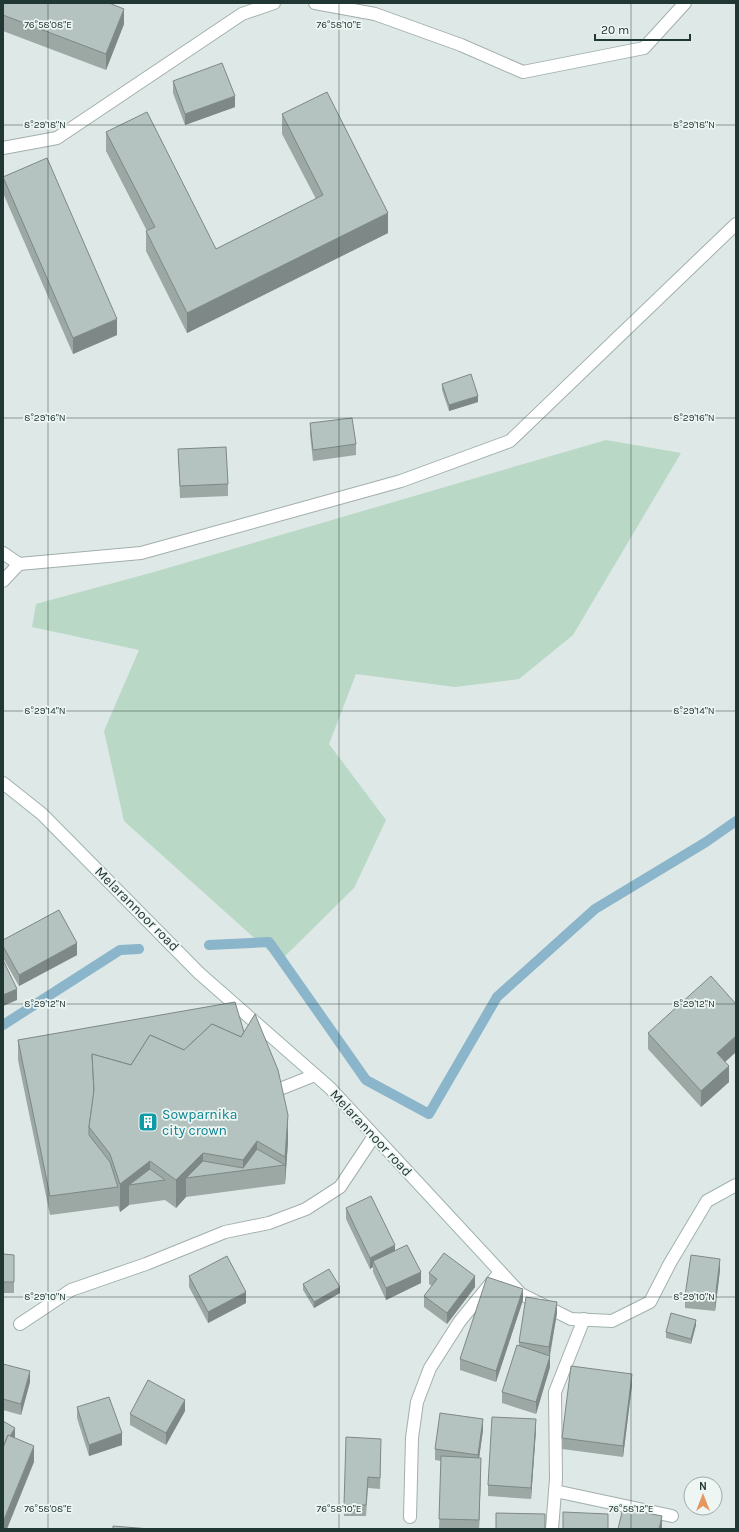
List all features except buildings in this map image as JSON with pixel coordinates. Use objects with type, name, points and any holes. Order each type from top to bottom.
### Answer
[{"type":"street","points":[[3,148],[57,138],[242,14],[274,3]]},
{"type":"street","points":[[315,3],[375,14],[461,44],[523,72],[644,48],[685,3]]},
{"type":"street","points":[[3,553],[19,564],[141,553],[401,481],[510,441],[736,224]]},
{"type":"street","points":[[3,581],[19,564]]},
{"type":"street","name":"Melarannoor road","points":[[3,783],[42,814],[199,972],[330,1088],[521,1294],[571,1319],[612,1321],[650,1302],[670,1263],[707,1202],[736,1185]]},
{"type":"street","points":[[280,1089],[315,1075]]},
{"type":"street","points":[[20,1324],[71,1290],[146,1264],[225,1232],[269,1223],[306,1209],[340,1187],[374,1136]]},
{"type":"street","points":[[410,1517],[412,1438],[417,1402],[430,1368],[460,1321],[500,1272]]},
{"type":"street","points":[[552,1529],[556,1479],[555,1392],[584,1319]]},
{"type":"street","points":[[555,1491],[672,1516]]},
{"type":"green space","points":[[606,440],[681,453],[573,635],[519,679],[455,687],[356,674],[329,744],[386,820],[354,888],[280,961],[124,821],[104,731],[139,650],[32,627],[36,604],[154,572]]},
{"type":"waterway","points":[[209,945],[269,942],[366,1080],[429,1114],[497,997],[595,909],[706,842],[736,821]]},
{"type":"waterway","points":[[3,1025],[120,950],[139,949]]},
{"type":"place","name":"Sowparnika city crown","points":[[148,1122]]}]
